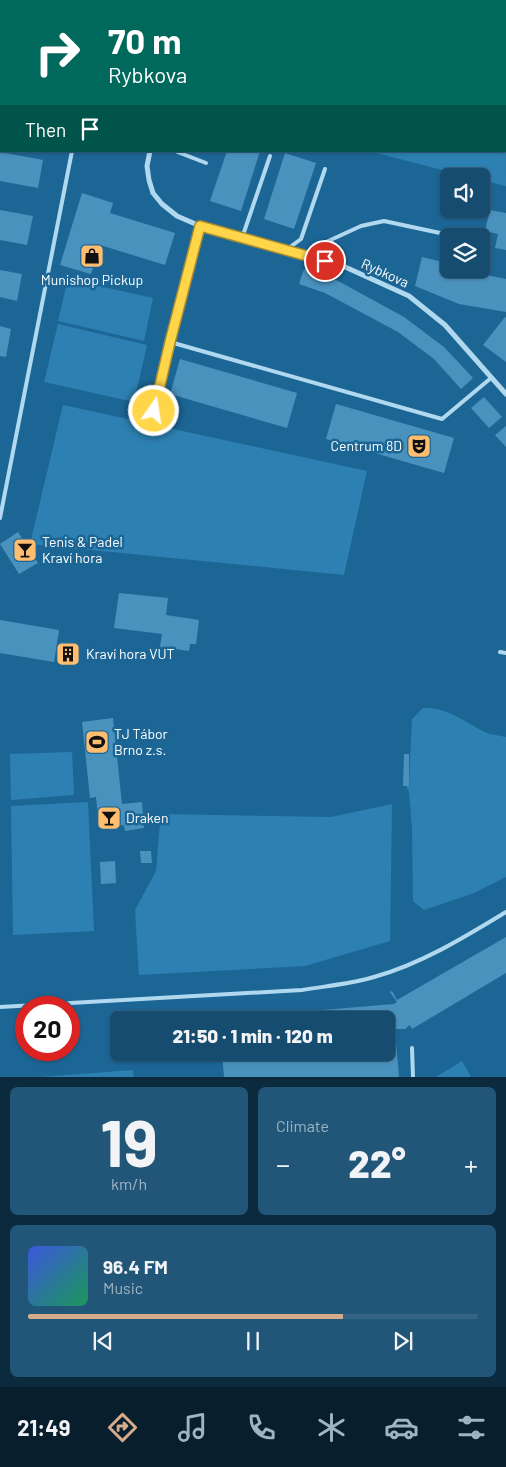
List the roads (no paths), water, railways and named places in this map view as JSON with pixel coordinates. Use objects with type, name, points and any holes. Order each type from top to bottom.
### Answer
[{"type":"street","name":"Rybkova","points":[[150,152],[147,166],[153,193],[162,204],[177,216],[200,226],[344,266],[409,296],[445,325],[506,394]]},
{"type":"lane","points":[[0,518],[72,152]]},
{"type":"lane","points":[[178,152],[206,163]]},
{"type":"lane","points":[[242,238],[270,156]]},
{"type":"lane","points":[[286,250],[301,239],[326,169]]},
{"type":"lane","points":[[306,256],[324,243],[346,232],[361,226],[384,221],[440,233]]},
{"type":"lane","points":[[154,411],[200,226]]},
{"type":"lane","points":[[170,342],[442,420],[491,378]]},
{"type":"lane","points":[[500,652],[506,653]]},
{"type":"lane","points":[[0,1007],[293,990],[340,984],[374,977],[416,961],[506,912]]},
{"type":"lane","points":[[412,1048],[413,1077]]},
{"type":"place","name":"Munishop Pickup","points":[[92,256]]},
{"type":"place","name":"Centrum 8D","points":[[419,446]]},
{"type":"place","name":"Tenis & Padel Kraví hora","points":[[25,550]]},
{"type":"place","name":"Kraví hora VUT","points":[[68,654]]},
{"type":"place","name":"TJ Tábor Brno z.s.","points":[[97,742]]},
{"type":"place","name":"Draken","points":[[109,818]]}]
